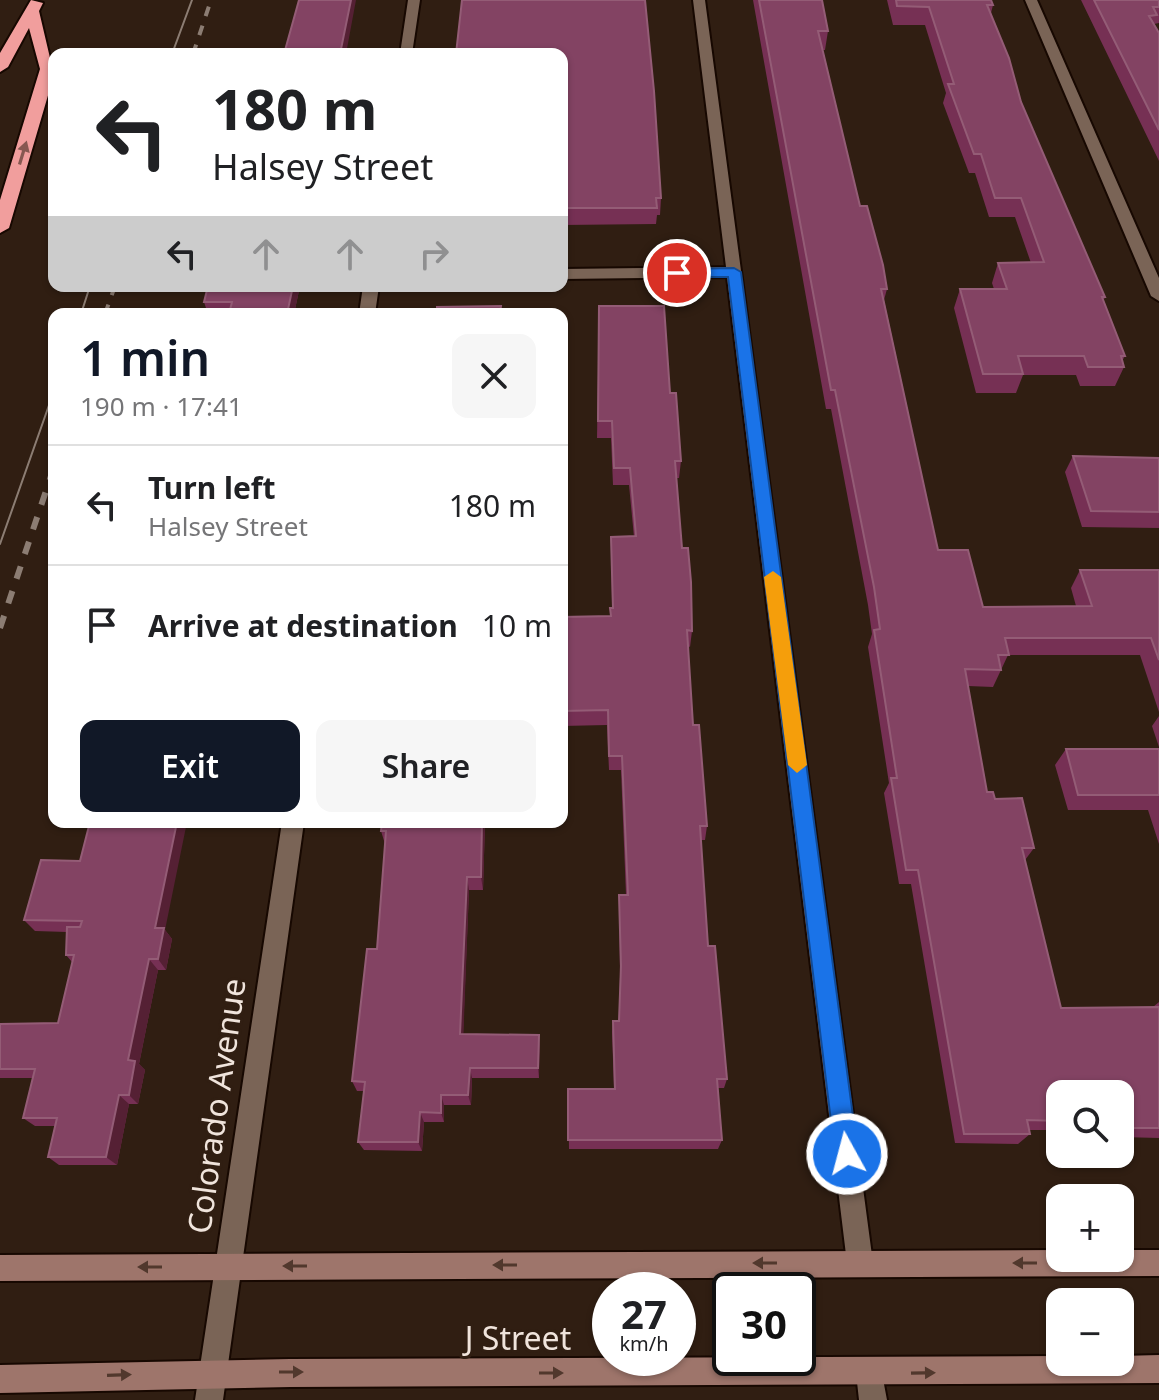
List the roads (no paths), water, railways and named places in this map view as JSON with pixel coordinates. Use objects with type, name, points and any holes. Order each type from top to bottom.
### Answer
[{"type":"highway","points":[[0,67],[35,6]]},
{"type":"highway","points":[[0,228],[48,69],[35,6]]},
{"type":"main road","points":[[0,1268],[1159,1263]]},
{"type":"main road","name":"J Street","points":[[0,1379],[213,1372],[872,1387],[1159,1369]]},
{"type":"street","points":[[407,48],[414,0]]},
{"type":"street","points":[[699,0],[860,1263]]},
{"type":"street","points":[[1031,0],[1159,296]]},
{"type":"street","points":[[568,274],[734,272]]},
{"type":"street","name":"Colorado Avenue","points":[[209,1400],[292,828]]},
{"type":"tram line","points":[[174,48],[192,0]]},
{"type":"tram line","points":[[83,308],[88,292]]},
{"type":"tram line","points":[[0,544],[48,408]]},
{"type":"railway","points":[[195,48],[211,0]]},
{"type":"railway","points":[[107,308],[113,292]]},
{"type":"railway","points":[[0,628],[48,485]]}]
